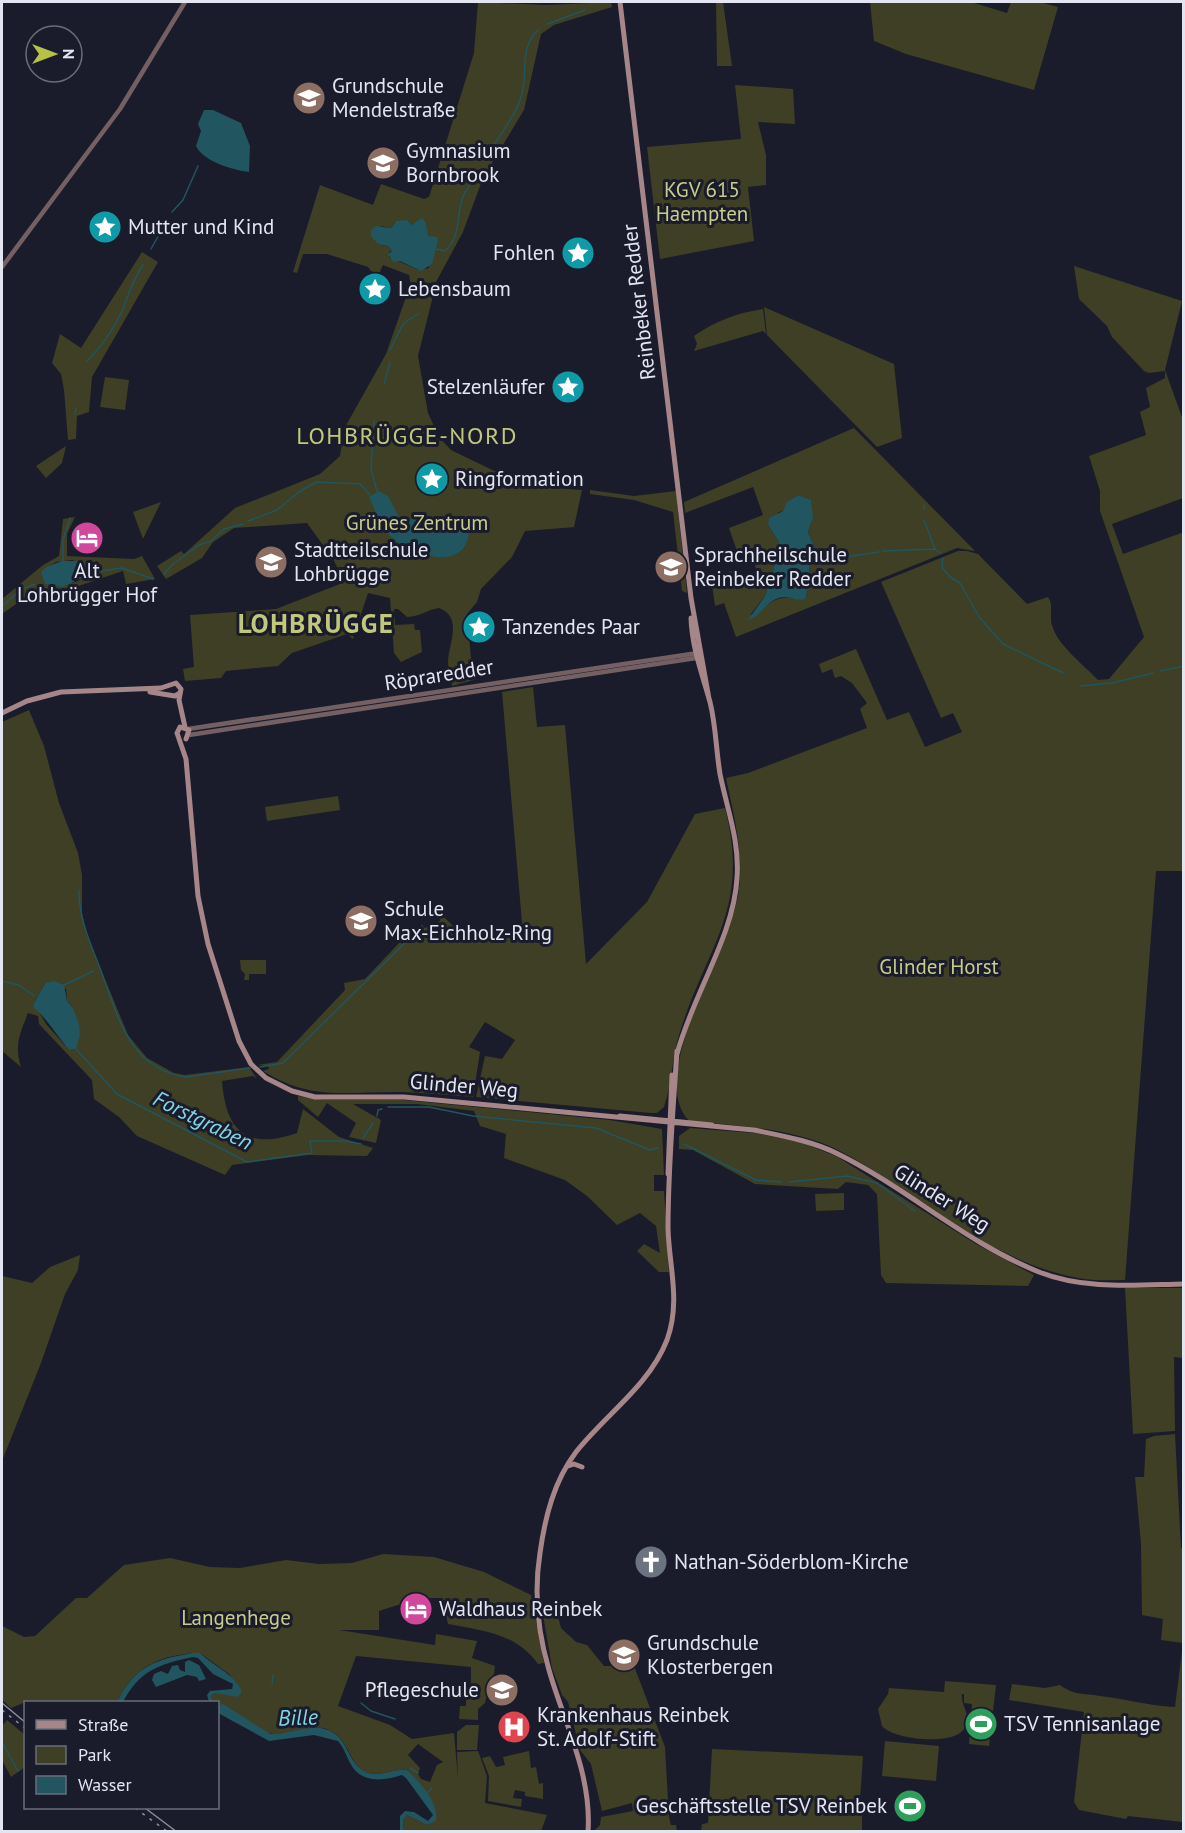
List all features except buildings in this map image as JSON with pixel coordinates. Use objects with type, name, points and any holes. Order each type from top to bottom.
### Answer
[{"type":"main road","name":"Reinbeker Redder","points":[[620,2],[697,655],[709,699],[738,866],[733,906],[688,1015],[678,1051],[672,1075],[671,1122]]},
{"type":"main road","points":[[2,715],[32,700],[61,692],[178,684],[180,707],[187,732],[186,759]]},
{"type":"main road","points":[[170,686],[177,705],[179,738],[186,759]]},
{"type":"main road","points":[[61,692],[172,695],[180,693]]},
{"type":"main road","points":[[178,728],[187,732]]},
{"type":"main road","points":[[179,738],[187,732]]},
{"type":"main road","name":"Glinder Weg","points":[[186,759],[199,902],[217,978],[233,1027],[246,1055],[262,1075],[292,1091],[317,1097],[404,1097],[609,1116],[736,1129],[797,1138],[837,1153],[978,1241],[1040,1272],[1083,1283],[1184,1284]]},
{"type":"main road","points":[[668,1135],[658,1121],[671,1108],[687,1124],[676,1132],[672,1142]]},
{"type":"main road","points":[[588,1832],[586,1786],[548,1669],[537,1607],[539,1555],[554,1491],[567,1467],[584,1443],[616,1411],[656,1362],[669,1332],[676,1292],[669,1238],[668,1135],[671,1122]]},
{"type":"main road","points":[[669,1183],[671,1122]]},
{"type":"main road","points":[[567,1467],[574,1464],[582,1467]]},
{"type":"street","points":[[2,267],[120,109],[183,2]]},
{"type":"street","name":"Röpraredder","points":[[187,732],[697,655]]},
{"type":"green space","points":[[478,2],[546,5],[611,2],[612,7],[554,25],[541,34],[524,110],[483,178],[463,232],[436,282],[411,286],[409,275],[383,265],[379,274],[368,267],[327,254],[303,254],[297,273],[293,272],[320,185],[373,205],[381,184],[424,199],[429,197],[474,53]],"holes":[[[395,222],[411,225],[426,223],[429,268],[419,270],[389,257],[389,252],[392,251],[388,246],[382,245],[381,226],[391,228]]]},
{"type":"green space","points":[[716,2],[723,2],[732,66],[717,66]]},
{"type":"green space","points":[[870,2],[971,2],[1007,13],[1011,2],[1040,2],[1058,7],[1034,90],[906,54],[874,41]]},
{"type":"green space","name":"KGV 615 Haempten","points":[[735,85],[793,89],[795,124],[758,122],[766,155],[766,185],[748,187],[754,241],[660,259],[647,147],[741,139]]},
{"type":"green space","points":[[142,252],[158,262],[92,377],[89,412],[77,416],[76,439],[68,440],[61,374],[52,363],[60,334],[81,348]]},
{"type":"green space","name":"Glinder Horst","points":[[1074,266],[1182,301],[1165,370],[1183,420],[1183,498],[1112,524],[1123,554],[1184,532],[1183,871],[1156,871],[1125,1280],[1084,1279],[1050,1271],[1018,1259],[957,1225],[840,1151],[804,1137],[785,1133],[689,1121],[678,1101],[677,1075],[683,1044],[738,896],[739,851],[726,778],[748,773],[867,728],[860,709],[867,703],[852,683],[841,676],[835,678],[832,669],[822,673],[819,664],[856,649],[887,720],[909,712],[925,747],[962,732],[953,713],[941,718],[881,582],[958,551],[978,554],[1027,604],[1048,597],[1051,603],[1051,621],[1059,640],[1098,680],[1109,679],[1144,637],[1100,511],[1100,491],[1089,456],[1146,435],[1140,412],[1150,407],[1146,388],[1165,378],[1165,371],[1149,373],[1144,371],[1112,337],[1107,326],[1079,299]]},
{"type":"green space","name":"Grünes Zentrum","points":[[435,288],[418,356],[428,413],[439,437],[451,450],[515,481],[540,487],[582,490],[574,527],[576,527],[525,531],[512,557],[481,589],[477,602],[467,614],[471,658],[479,676],[477,679],[452,686],[448,661],[453,624],[446,612],[439,608],[407,617],[398,609],[394,609],[395,625],[414,624],[415,630],[420,630],[422,652],[401,662],[394,653],[390,598],[368,593],[353,639],[347,634],[292,653],[278,666],[226,671],[221,678],[185,681],[183,669],[194,667],[190,615],[276,609],[345,582],[333,559],[307,523],[234,528],[213,542],[202,558],[166,579],[157,566],[181,551],[184,554],[235,508],[320,474],[340,456],[344,429],[386,354],[407,294]]},
{"type":"green space","points":[[764,307],[894,364],[902,438],[877,447],[767,335]]},
{"type":"green space","points":[[763,309],[766,334],[763,331],[694,351],[697,344],[694,336],[710,326],[727,318]]},
{"type":"green space","points":[[105,377],[129,380],[125,410],[100,407]]},
{"type":"green space","points":[[854,428],[975,551],[957,548],[736,637],[724,603],[715,606],[711,578],[737,569],[741,579],[756,571],[753,548],[738,554],[729,528],[763,515],[753,487],[685,513],[684,502]],"holes":[[[798,495],[811,501],[812,521],[808,532],[815,548],[810,564],[806,598],[778,599],[753,616],[751,614],[765,596],[779,551],[779,542],[768,525],[779,512],[783,511],[789,501]]]},
{"type":"green space","points":[[66,446],[62,463],[46,478],[36,466]]},
{"type":"green space","points":[[590,490],[634,496],[676,491],[687,593],[682,591],[673,512],[634,500],[590,494]]},
{"type":"green space","points":[[161,502],[143,539],[133,512]]},
{"type":"green space","points":[[75,517],[67,534],[67,556],[134,559],[142,556],[155,579],[126,584],[123,571],[55,594],[33,592],[2,614],[2,599],[43,565],[59,556],[63,519]],"holes":[[[72,560],[99,570],[76,582],[50,586],[48,567],[56,562]]]},
{"type":"green space","points":[[533,687],[537,727],[565,725],[586,964],[647,902],[695,814],[725,808],[732,843],[733,874],[729,901],[722,926],[679,1035],[664,1107],[657,1113],[651,1113],[476,1097],[485,1056],[502,1059],[515,1040],[485,1022],[469,1047],[480,1052],[473,1097],[403,1092],[331,1093],[298,1087],[263,1071],[269,1069],[268,1066],[257,1065],[277,1062],[345,990],[344,983],[365,979],[400,942],[402,944],[422,925],[425,928],[440,921],[440,913],[465,938],[523,934],[502,692]]},
{"type":"green space","points":[[29,710],[44,746],[59,803],[78,853],[82,875],[82,913],[88,938],[128,1035],[147,1058],[174,1073],[185,1075],[249,1067],[257,1079],[253,1076],[222,1081],[224,1099],[229,1113],[235,1125],[243,1133],[253,1138],[265,1139],[297,1133],[303,1109],[339,1137],[373,1148],[367,1156],[308,1155],[232,1165],[225,1175],[137,1136],[119,1117],[94,1099],[92,1080],[39,1024],[38,1016],[28,1013],[20,1034],[18,1052],[21,1067],[2,1051],[2,722]],"holes":[[[45,983],[66,989],[67,1001],[73,1008],[76,1049],[69,1050],[46,1024],[34,1003]]]},
{"type":"green space","points":[[338,796],[340,810],[267,821],[265,807]]},
{"type":"green space","points":[[240,960],[266,960],[266,974],[249,974],[249,980],[244,980],[245,974],[241,970]]},
{"type":"green space","points":[[298,1096],[324,1100],[404,1100],[610,1120],[662,1129],[664,1175],[654,1175],[654,1191],[664,1191],[669,1272],[659,1272],[637,1251],[644,1244],[660,1253],[656,1226],[640,1213],[617,1225],[587,1196],[565,1180],[504,1158],[506,1134],[480,1126],[474,1111],[417,1104],[353,1104],[381,1120],[376,1143],[349,1137],[356,1123],[327,1103],[318,1117],[298,1100]]},
{"type":"green space","points":[[690,1128],[754,1133],[797,1141],[836,1156],[976,1244],[1034,1275],[1028,1286],[886,1283],[881,1275],[877,1194],[868,1185],[846,1182],[838,1189],[755,1184],[693,1150],[679,1149],[679,1136]]},
{"type":"green space","points":[[844,1193],[844,1210],[816,1211],[815,1194]]},
{"type":"green space","points":[[80,1255],[78,1270],[65,1294],[41,1363],[2,1461],[2,1276],[32,1283],[50,1267]]},
{"type":"green space","points":[[1125,1288],[1183,1288],[1183,1358],[1174,1357],[1175,1431],[1133,1434]]},
{"type":"green space","points":[[1175,1434],[1181,1548],[1184,1549],[1183,1822],[1128,1816],[1126,1819],[1079,1810],[1074,1802],[1084,1712],[1009,1700],[1012,1684],[1045,1688],[1060,1685],[1079,1694],[1175,1707],[1183,1643],[1161,1640],[1163,1619],[1142,1615],[1141,1544],[1135,1477],[1144,1477],[1146,1439]]},
{"type":"green space","name":"Langenhege","points":[[383,1554],[434,1557],[484,1572],[531,1595],[544,1663],[538,1664],[520,1646],[498,1635],[448,1624],[442,1598],[420,1598],[379,1611],[379,1630],[339,1630],[435,1645],[436,1634],[477,1641],[472,1658],[495,1666],[485,1703],[478,1709],[478,1720],[459,1719],[460,1706],[466,1706],[466,1687],[471,1685],[471,1667],[356,1656],[338,1706],[390,1725],[412,1739],[454,1733],[458,1779],[457,1752],[478,1751],[487,1776],[485,1803],[547,1815],[541,1831],[404,1831],[403,1821],[407,1815],[427,1825],[435,1821],[427,1793],[407,1770],[376,1774],[366,1772],[356,1763],[340,1738],[327,1729],[314,1728],[273,1734],[251,1725],[219,1704],[219,1701],[214,1701],[211,1696],[215,1693],[242,1691],[229,1674],[200,1653],[173,1656],[150,1665],[131,1680],[118,1701],[24,1701],[11,1708],[2,1700],[2,1626],[24,1637],[35,1636],[76,1598],[87,1598],[124,1565],[170,1558],[210,1567],[240,1568],[286,1560],[319,1564],[352,1563]],"holes":[[[418,1744],[443,1762],[437,1765],[430,1782],[421,1779],[418,1774],[420,1768],[408,1755]]]},
{"type":"green space","points":[[541,1603],[551,1604],[557,1613],[561,1628],[576,1642],[587,1645],[604,1666],[634,1666],[665,1747],[669,1817],[671,1825],[676,1825],[677,1831],[594,1831],[600,1825],[601,1817],[633,1811],[632,1803],[602,1811],[591,1764],[580,1750],[568,1702],[562,1695],[552,1668]]},
{"type":"green space","points":[[945,1681],[996,1685],[989,1746],[969,1744],[972,1704],[964,1703],[964,1694],[962,1698],[967,1715],[966,1724],[958,1734],[948,1738],[910,1738],[898,1735],[882,1726],[878,1709],[888,1694],[889,1688],[944,1692]]},
{"type":"green space","points":[[7,1720],[24,1734],[24,1768],[11,1777],[2,1760],[2,1726]]},
{"type":"green space","points":[[466,1725],[479,1725],[477,1750],[457,1750],[457,1732]]},
{"type":"green space","points":[[885,1741],[939,1746],[936,1781],[882,1776]]},
{"type":"green space","points":[[712,1749],[863,1756],[860,1800],[862,1801],[862,1831],[701,1831],[702,1824],[708,1823]]},
{"type":"green space","points":[[529,1751],[531,1768],[536,1767],[539,1784],[543,1783],[543,1799],[525,1796],[525,1792],[515,1790],[513,1798],[522,1799],[521,1807],[488,1801],[489,1776],[482,1758],[490,1756],[496,1767],[505,1765],[503,1757]]},
{"type":"water","points":[[204,110],[213,110],[241,123],[250,146],[249,172],[212,161],[200,152],[196,146],[201,131],[198,124]]},
{"type":"water","points":[[422,218],[426,223],[428,236],[437,237],[438,240],[432,264],[421,271],[400,261],[393,262],[388,254],[392,251],[388,246],[378,244],[371,236],[371,230],[376,226],[391,228],[396,221],[407,220],[411,225]]},
{"type":"water","points":[[379,491],[388,496],[400,519],[423,516],[437,524],[465,524],[469,529],[466,543],[459,552],[436,557],[410,549],[398,542],[382,526],[369,497]]},
{"type":"water","points":[[798,495],[811,500],[813,518],[808,532],[815,548],[810,564],[806,598],[800,600],[777,598],[748,620],[765,596],[779,551],[779,542],[768,525],[769,518],[783,511],[787,502]]},
{"type":"water","points":[[62,561],[79,561],[100,570],[62,587],[45,584],[41,572],[46,567]]},
{"type":"water","points":[[54,981],[64,985],[67,1001],[73,1008],[79,1024],[80,1035],[76,1049],[69,1050],[34,1008],[34,1003],[45,983]]},
{"type":"water","points":[[200,1653],[234,1679],[242,1691],[238,1697],[215,1693],[211,1696],[214,1701],[209,1701],[207,1695],[210,1691],[232,1689],[233,1684],[213,1674],[198,1658],[193,1657],[151,1670],[136,1683],[124,1701],[118,1701],[138,1673],[167,1658]]},
{"type":"water","points":[[189,1660],[199,1665],[206,1679],[199,1681],[197,1677],[187,1675],[156,1687],[152,1680],[154,1674],[161,1671],[168,1674],[172,1666],[178,1665],[180,1670],[185,1672],[185,1662]]},
{"type":"water","points":[[223,1704],[270,1734],[312,1728],[333,1732],[339,1737],[359,1768],[371,1774],[407,1770],[423,1786],[432,1800],[436,1821],[427,1825],[407,1815],[403,1821],[404,1831],[400,1831],[400,1816],[405,1811],[414,1812],[428,1821],[433,1815],[402,1775],[387,1779],[373,1779],[360,1775],[350,1763],[338,1741],[314,1735],[269,1741],[219,1714],[219,1705]]},
{"type":"waterway","points":[[547,24],[585,10]]},
{"type":"waterway","points":[[487,156],[519,102],[524,81],[527,47],[539,29]]},
{"type":"waterway","points":[[172,212],[183,200],[198,166]]},
{"type":"waterway","points":[[436,249],[445,251],[454,239],[463,197],[477,175]]},
{"type":"waterway","points":[[151,249],[167,220]]},
{"type":"waterway","points":[[87,361],[116,323],[143,265]]},
{"type":"waterway","points":[[390,350],[403,324],[419,313]]},
{"type":"waterway","points":[[384,384],[390,362]]},
{"type":"waterway","points":[[75,414],[76,408]]},
{"type":"waterway","points":[[374,420],[371,469],[377,491]]},
{"type":"waterway","points":[[248,521],[277,510],[316,482],[360,484],[371,496]]},
{"type":"waterway","points":[[63,561],[63,540],[70,518]]},
{"type":"waterway","points":[[924,520],[935,549],[940,553]]},
{"type":"waterway","points":[[164,574],[172,565],[199,545],[211,541],[224,529],[243,524]]},
{"type":"waterway","points":[[883,551],[935,549]]},
{"type":"waterway","points":[[824,560],[879,552]]},
{"type":"waterway","points":[[943,558],[942,567],[950,577],[960,583],[979,617],[1003,644],[1063,673]]},
{"type":"waterway","points":[[811,562],[817,560]]},
{"type":"waterway","points":[[100,571],[122,568],[153,579]]},
{"type":"waterway","points":[[2,606],[22,589],[35,584]]},
{"type":"waterway","points":[[1160,671],[1184,666]]},
{"type":"waterway","points":[[1080,686],[1112,683],[1153,673]]},
{"type":"waterway","points":[[79,891],[83,922],[113,1005],[128,1038],[139,1052],[151,1063],[167,1072],[186,1077],[250,1068]]},
{"type":"waterway","points":[[260,1067],[283,1063],[422,926]]},
{"type":"waterway","points":[[64,985],[94,971]]},
{"type":"waterway","name":"Forstgraben","points":[[2,981],[19,985],[34,996]]},
{"type":"waterway","name":"Forstgraben","points":[[76,1049],[117,1094],[247,1162],[312,1153],[310,1141],[346,1141],[361,1144]]},
{"type":"waterway","name":"Forstgraben","points":[[388,1107],[429,1107],[473,1116],[596,1128],[650,1150],[658,1148]]},
{"type":"waterway","name":"Forstgraben","points":[[377,1116],[378,1110],[382,1109]]},
{"type":"waterway","name":"Forstgraben","points":[[363,1138],[373,1123]]},
{"type":"waterway","name":"Forstgraben","points":[[684,1144],[756,1180],[782,1182]]},
{"type":"waterway","name":"Forstgraben","points":[[789,1182],[847,1176],[877,1183],[915,1211]]},
{"type":"waterway","points":[[272,1684],[273,1675]]},
{"type":"waterway","points":[[361,1703],[371,1711],[395,1719]]},
{"type":"waterway","points":[[2,1742],[18,1771]]},
{"type":"waterway","points":[[410,1768],[418,1773]]},
{"type":"waterway","points":[[427,1793],[432,1788]]},
{"type":"tram line","points":[[2,1703],[24,1721]]},
{"type":"tram line","points":[[146,1809],[177,1832]]},
{"type":"railway","points":[[2,1710],[24,1727]]},
{"type":"railway","points":[[136,1809],[168,1832]]},
{"type":"place","name":"Grundschule Mendelstraße","points":[[309,98]]},
{"type":"place","name":"Gymnasium Bornbrook","points":[[383,163]]},
{"type":"place","name":"Mutter und Kind","points":[[105,227]]},
{"type":"place","name":"Fohlen","points":[[578,253]]},
{"type":"place","name":"Lebensbaum","points":[[375,289]]},
{"type":"place","name":"Stelzenläufer","points":[[568,387]]},
{"type":"place","name":"Ringformation","points":[[432,479]]},
{"type":"place","name":"Alt Lohbrügger Hof","points":[[87,538]]},
{"type":"place","name":"Stadtteilschule Lohbrügge","points":[[271,562]]},
{"type":"place","name":"Sprachheilschule Reinbeker Redder","points":[[671,567]]},
{"type":"place","name":"Tanzendes Paar","points":[[479,627]]},
{"type":"place","name":"Schule Max-Eichholz-Ring","points":[[361,921]]},
{"type":"place","name":"Nathan-Söderblom-Kirche","points":[[651,1562]]},
{"type":"place","name":"Waldhaus Reinbek","points":[[416,1609]]},
{"type":"place","name":"Grundschule Klosterbergen","points":[[624,1655]]},
{"type":"place","name":"Pflegeschule","points":[[502,1690]]},
{"type":"place","name":"TSV Tennisanlage","points":[[981,1724]]},
{"type":"place","name":"Krankenhaus Reinbek St. Adolf-Stift","points":[[514,1727]]},
{"type":"place","name":"Geschäftsstelle TSV Reinbek","points":[[910,1806]]},
{"type":"district","name":"LOHBRÜGGE-NORD","points":[[407,436]]},
{"type":"district","name":"LOHBRÜGGE","points":[[316,624]]},
{"type":"water label","name":"Bille","points":[[298,1717]]}]
